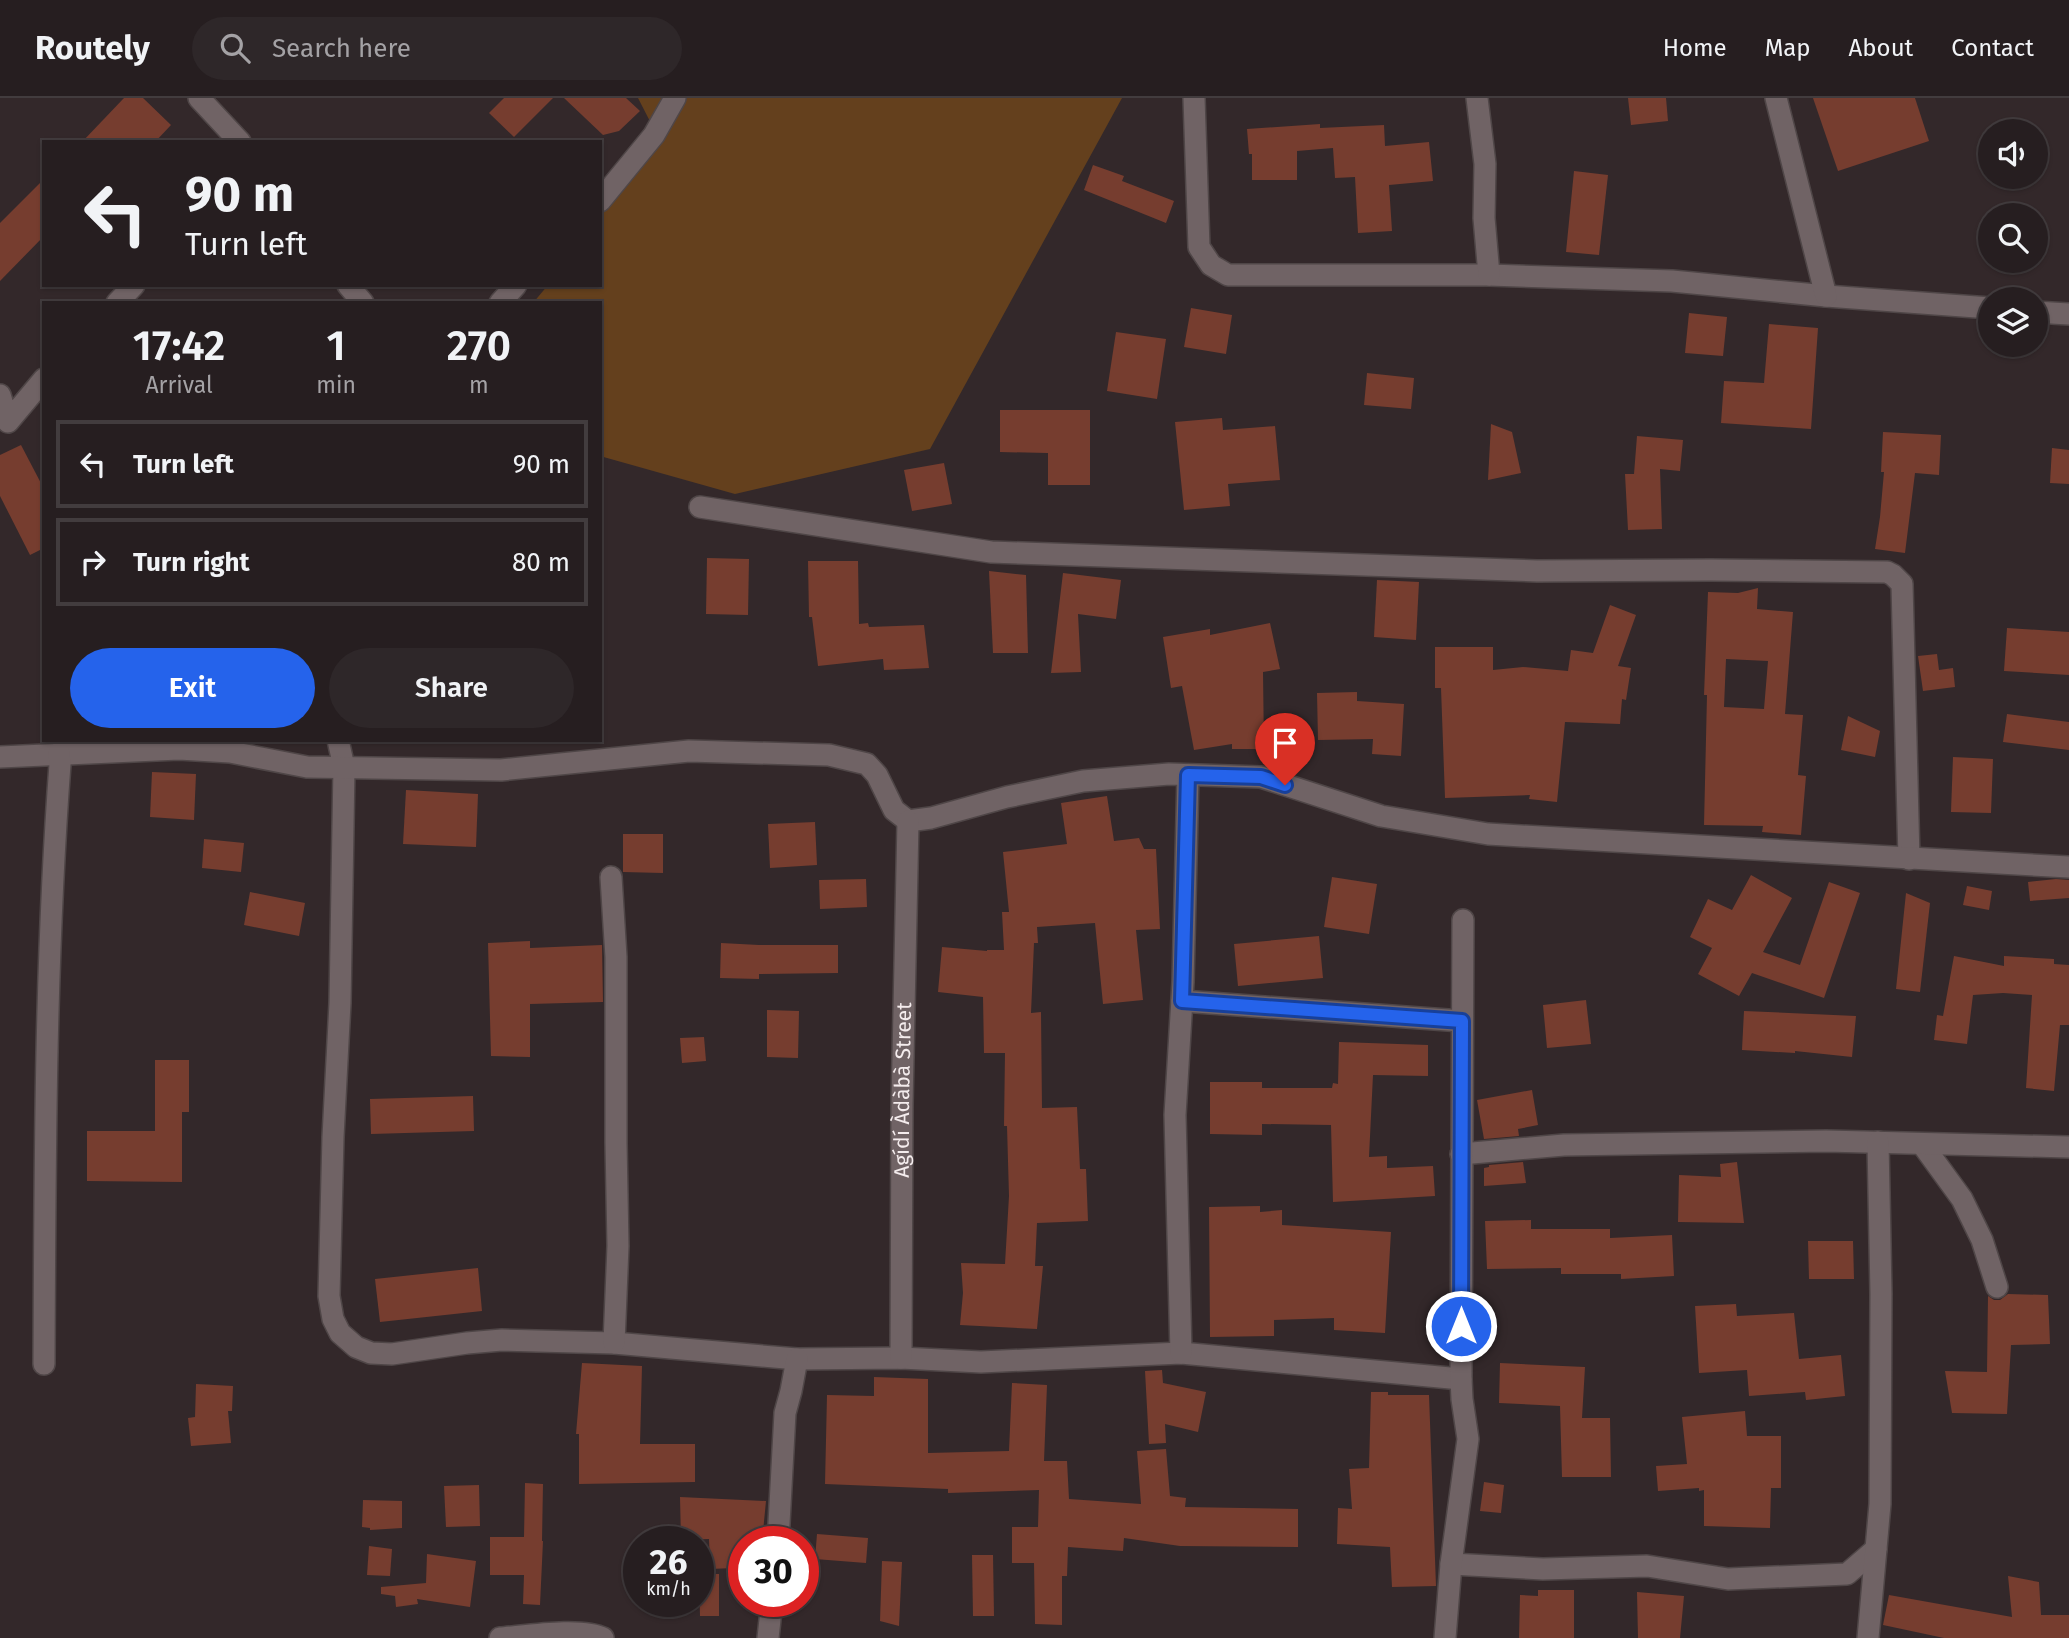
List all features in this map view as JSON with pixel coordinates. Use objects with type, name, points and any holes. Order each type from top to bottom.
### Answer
[{"type":"street","points":[[199,98],[238,140]]},
{"type":"street","points":[[602,199],[654,135],[675,98]]},
{"type":"street","points":[[1194,98],[1199,247],[1211,265],[1228,275],[1489,275],[1672,281],[1978,307]]},
{"type":"street","points":[[1476,98],[1485,164],[1484,218],[1489,275]]},
{"type":"street","points":[[1776,98],[1826,296]]},
{"type":"street","points":[[119,301],[132,287]]},
{"type":"street","points":[[350,287],[361,301]]},
{"type":"street","points":[[502,301],[514,287]]},
{"type":"street","points":[[2048,313],[2069,314]]},
{"type":"street","points":[[4,424],[42,381]]},
{"type":"street","points":[[0,395],[4,424]]},
{"type":"street","points":[[700,507],[991,552],[1537,571],[1887,572],[1902,584],[1909,859]]},
{"type":"street","points":[[338,742],[344,767],[340,1003],[329,1296],[332,1319],[340,1333],[356,1347],[371,1353],[392,1354],[502,1340],[614,1343],[797,1359],[981,1362],[1181,1353],[1461,1379]]},
{"type":"street","points":[[0,757],[178,748],[230,752],[307,767],[501,770],[689,751],[829,755],[867,764],[877,775],[894,810],[908,821],[1083,781],[1169,774],[1261,777],[1381,816],[1488,834],[2069,867]]},
{"type":"street","points":[[44,1364],[45,1134],[59,753]]},
{"type":"street","points":[[1181,1353],[1175,1115],[1182,1001],[1188,775]]},
{"type":"street","name":"Agídí Àdàbà Street","points":[[901,1359],[902,1105],[908,821]]},
{"type":"street","points":[[611,877],[616,957],[615,1143],[618,1246],[614,1343]]},
{"type":"street","points":[[1445,1638],[1451,1564],[1468,1439],[1461,1379],[1463,920]]},
{"type":"street","points":[[1182,1001],[1462,1021]]},
{"type":"street","points":[[1461,1154],[1564,1145],[1878,1142],[2069,1147]]},
{"type":"street","points":[[1868,1638],[1880,1504],[1881,1294],[1878,1142]]},
{"type":"street","points":[[1922,1144],[1962,1199],[1982,1240],[1997,1287]]},
{"type":"street","points":[[779,1526],[785,1413],[797,1359]]},
{"type":"street","points":[[1451,1564],[1544,1569],[1647,1566],[1728,1579],[1847,1574],[1876,1549]]},
{"type":"street","points":[[1847,1574],[1872,1593]]},
{"type":"street","points":[[768,1638],[770,1617]]},
{"type":"street","points":[[500,1638],[577,1633],[595,1634],[603,1638]]},
{"type":"shaded area","points":[[638,98],[1122,98],[930,449],[735,494],[602,457],[602,301],[535,301],[546,287],[602,287],[602,214],[658,137]]},
{"type":"building","points":[[124,98],[143,98],[171,125],[157,140],[84,140]]},
{"type":"building","points":[[504,98],[553,98],[514,137],[489,113]]},
{"type":"building","points":[[564,98],[626,98],[640,111],[619,131],[603,135]]},
{"type":"building","points":[[1628,98],[1666,98],[1668,121],[1631,125]]},
{"type":"building","points":[[1813,98],[1915,98],[1929,141],[1838,171]]},
{"type":"building","points":[[1320,124],[1320,128],[1384,125],[1385,146],[1429,142],[1433,181],[1389,185],[1392,231],[1358,233],[1355,177],[1335,178],[1333,148],[1297,151],[1297,180],[1252,180],[1252,154],[1249,154],[1247,129]]},
{"type":"building","points":[[1093,165],[1124,176],[1122,181],[1174,201],[1166,223],[1084,190]]},
{"type":"building","points":[[1574,171],[1608,175],[1599,255],[1566,252]]},
{"type":"building","points":[[42,181],[42,238],[0,281],[0,223]]},
{"type":"building","points":[[1191,308],[1232,315],[1226,354],[1184,347]]},
{"type":"building","points":[[1689,313],[1727,317],[1723,356],[1685,353]]},
{"type":"building","points":[[1769,324],[1818,328],[1811,429],[1721,423],[1724,381],[1764,383]]},
{"type":"building","points":[[1116,332],[1166,339],[1157,399],[1107,391]]},
{"type":"building","points":[[1367,373],[1414,378],[1411,409],[1364,405]]},
{"type":"building","points":[[1000,410],[1090,410],[1090,485],[1048,485],[1048,453],[1000,452]]},
{"type":"building","points":[[1222,418],[1223,430],[1275,426],[1280,480],[1228,484],[1230,506],[1184,510],[1175,422]]},
{"type":"building","points":[[1491,424],[1512,432],[1521,473],[1488,480]]},
{"type":"building","points":[[1883,432],[1941,435],[1939,475],[1915,473],[1905,553],[1875,549],[1884,472],[1881,472]]},
{"type":"building","points":[[1637,436],[1683,440],[1680,471],[1660,469],[1662,529],[1628,530],[1625,474],[1634,474]]},
{"type":"building","points":[[21,445],[42,485],[42,549],[30,555],[0,496],[0,455]]},
{"type":"building","points":[[2052,448],[2069,450],[2069,484],[2050,483]]},
{"type":"building","points":[[944,463],[952,504],[912,511],[904,470]]},
{"type":"building","points":[[707,558],[749,559],[748,615],[706,614]]},
{"type":"building","points":[[808,561],[858,561],[859,624],[868,623],[869,627],[924,625],[929,668],[884,670],[883,659],[818,666],[812,617],[809,617]]},
{"type":"building","points":[[989,571],[1026,575],[1028,653],[993,653]]},
{"type":"building","points":[[1063,573],[1121,580],[1116,619],[1078,614],[1081,672],[1051,673]]},
{"type":"building","points":[[1377,580],[1419,582],[1416,640],[1374,637]]},
{"type":"building","points":[[1758,588],[1757,609],[1793,612],[1785,714],[1803,715],[1798,775],[1806,776],[1801,835],[1762,832],[1763,826],[1704,825],[1707,695],[1704,695],[1708,592],[1738,593]],"holes":[[[1726,659],[1768,661],[1764,709],[1724,707]]]},
{"type":"building","points":[[1610,605],[1636,615],[1618,666],[1631,668],[1626,700],[1622,699],[1620,724],[1565,722],[1557,802],[1529,799],[1530,795],[1445,798],[1441,688],[1435,688],[1435,647],[1493,647],[1493,670],[1523,667],[1568,671],[1571,650],[1593,653]]},
{"type":"building","points":[[1270,623],[1280,669],[1263,672],[1264,749],[1232,749],[1232,744],[1194,750],[1182,686],[1171,688],[1163,637],[1210,629],[1210,635]]},
{"type":"building","points":[[2007,628],[2069,632],[2069,675],[2004,671]]},
{"type":"building","points":[[1937,654],[1939,670],[1953,668],[1955,687],[1923,691],[1918,656]]},
{"type":"building","points":[[1357,692],[1357,701],[1404,704],[1401,756],[1372,754],[1373,739],[1318,740],[1317,693]]},
{"type":"building","points":[[2007,714],[2069,722],[2069,750],[2003,742]]},
{"type":"building","points":[[1848,716],[1880,731],[1875,757],[1841,750]]},
{"type":"building","points":[[1953,757],[1993,759],[1991,813],[1951,812]]},
{"type":"building","points":[[152,772],[196,774],[194,820],[150,817]]},
{"type":"building","points":[[406,790],[478,794],[476,847],[403,844]]},
{"type":"building","points":[[1107,796],[1114,841],[1139,838],[1144,849],[1156,849],[1160,929],[1136,930],[1143,1000],[1103,1004],[1095,923],[1037,927],[1038,943],[1034,943],[1031,1013],[1041,1012],[1042,1108],[1077,1107],[1080,1169],[1086,1169],[1088,1221],[1037,1223],[1035,1266],[1043,1266],[1037,1329],[960,1325],[963,1293],[961,1263],[1005,1264],[1009,1196],[1007,1126],[1004,1126],[1005,1053],[984,1053],[983,997],[938,992],[942,947],[1004,950],[1002,912],[1009,912],[1003,852],[1067,844],[1061,803]]},
{"type":"building","points":[[815,822],[817,865],[770,868],[768,824]]},
{"type":"building","points":[[623,834],[663,834],[663,873],[623,872]]},
{"type":"building","points":[[204,839],[244,843],[241,872],[202,868]]},
{"type":"building","points":[[1751,875],[1792,898],[1763,952],[1800,965],[1829,882],[1860,893],[1824,998],[1752,973],[1739,996],[1698,974],[1712,948],[1690,937],[1708,899],[1732,910]]},
{"type":"building","points":[[1332,877],[1377,884],[1369,934],[1324,927]]},
{"type":"building","points":[[866,879],[867,907],[820,909],[819,880]]},
{"type":"building","points":[[2069,880],[2069,898],[2030,901],[2028,882]]},
{"type":"building","points":[[1967,886],[1992,891],[1989,910],[1963,905]]},
{"type":"building","points":[[250,892],[305,903],[299,936],[244,925]]},
{"type":"building","points":[[1906,893],[1930,903],[1920,992],[1896,989]]},
{"type":"building","points":[[1319,936],[1323,978],[1238,986],[1234,944]]},
{"type":"building","points":[[530,941],[530,948],[602,945],[603,1002],[530,1004],[530,1057],[491,1056],[488,943]]},
{"type":"building","points":[[721,943],[838,945],[838,973],[759,974],[759,979],[720,978]]},
{"type":"building","points":[[1954,956],[2004,966],[2004,956],[2054,959],[2054,964],[2069,965],[2069,1025],[2060,1025],[2054,1091],[2026,1088],[2032,995],[1973,995],[1967,1044],[1934,1040],[1937,1015],[1943,1016]]},
{"type":"building","points":[[1586,1000],[1591,1044],[1547,1048],[1543,1005]]},
{"type":"building","points":[[767,1010],[799,1011],[798,1058],[767,1057]]},
{"type":"building","points":[[1744,1011],[1856,1016],[1852,1057],[1795,1051],[1742,1050]]},
{"type":"building","points":[[704,1037],[706,1061],[682,1063],[680,1038]]},
{"type":"building","points":[[1339,1042],[1428,1045],[1428,1076],[1373,1075],[1369,1157],[1387,1156],[1387,1168],[1433,1166],[1435,1196],[1333,1202],[1331,1125],[1262,1124],[1262,1135],[1210,1134],[1210,1082],[1262,1082],[1262,1088],[1332,1088],[1333,1083],[1338,1084]]},
{"type":"building","points":[[155,1060],[189,1060],[189,1112],[182,1112],[182,1182],[87,1181],[87,1131],[155,1131]]},
{"type":"building","points":[[1532,1090],[1538,1125],[1518,1129],[1519,1136],[1484,1139],[1477,1100]]},
{"type":"building","points":[[473,1096],[474,1131],[371,1134],[370,1099]]},
{"type":"building","points":[[1523,1162],[1526,1183],[1484,1186],[1484,1168],[1489,1165]]},
{"type":"building","points":[[1737,1162],[1744,1223],[1678,1222],[1679,1175],[1721,1177],[1720,1164]]},
{"type":"building","points":[[1260,1206],[1260,1212],[1282,1210],[1282,1225],[1391,1232],[1385,1333],[1334,1330],[1334,1318],[1274,1320],[1274,1336],[1210,1337],[1209,1207]]},
{"type":"building","points":[[1531,1220],[1531,1229],[1610,1229],[1610,1238],[1672,1235],[1674,1276],[1621,1279],[1621,1274],[1561,1274],[1561,1268],[1487,1269],[1485,1221]]},
{"type":"building","points":[[1808,1241],[1853,1241],[1854,1279],[1809,1279]]},
{"type":"building","points":[[478,1268],[482,1311],[380,1322],[375,1279]]},
{"type":"building","points":[[2008,1294],[2048,1295],[2050,1344],[2011,1345],[2007,1414],[1952,1413],[1945,1371],[1987,1372],[1988,1296],[2000,1300]]},
{"type":"building","points":[[1736,1304],[1737,1316],[1794,1313],[1799,1359],[1841,1355],[1845,1396],[1806,1400],[1805,1392],[1749,1396],[1747,1370],[1699,1373],[1695,1306]]},
{"type":"building","points":[[582,1363],[642,1366],[640,1444],[695,1444],[695,1482],[579,1484],[579,1434],[576,1434]]},
{"type":"building","points":[[1500,1363],[1585,1367],[1582,1418],[1610,1418],[1611,1477],[1562,1477],[1560,1406],[1499,1403]]},
{"type":"building","points":[[1162,1370],[1163,1383],[1206,1392],[1198,1432],[1165,1424],[1166,1443],[1149,1444],[1145,1371]]},
{"type":"building","points":[[874,1377],[928,1379],[928,1453],[1009,1451],[1012,1383],[1047,1385],[1044,1461],[1067,1461],[1069,1499],[1141,1504],[1137,1451],[1166,1449],[1170,1496],[1186,1498],[1185,1507],[1298,1509],[1298,1547],[1180,1546],[1124,1538],[1123,1551],[1068,1547],[1067,1576],[1062,1576],[1062,1625],[1035,1624],[1034,1563],[1012,1563],[1012,1527],[1038,1527],[1039,1490],[948,1493],[948,1489],[825,1484],[827,1395],[874,1396]]},
{"type":"building","points":[[196,1384],[233,1386],[232,1411],[228,1411],[231,1443],[191,1446],[188,1418],[195,1417]]},
{"type":"building","points":[[1371,1392],[1388,1392],[1388,1395],[1429,1395],[1436,1586],[1392,1587],[1390,1547],[1337,1544],[1338,1508],[1352,1509],[1349,1469],[1369,1468]]},
{"type":"building","points":[[1745,1411],[1747,1436],[1781,1436],[1781,1488],[1771,1488],[1770,1528],[1704,1526],[1704,1490],[1699,1491],[1699,1488],[1658,1491],[1656,1466],[1687,1464],[1682,1417]]},
{"type":"building","points":[[1484,1482],[1504,1485],[1501,1513],[1480,1511]]},
{"type":"building","points":[[525,1483],[543,1484],[540,1605],[523,1604],[524,1575],[490,1575],[490,1537],[524,1537]]},
{"type":"building","points":[[479,1485],[480,1526],[446,1527],[444,1486]]},
{"type":"building","points":[[680,1497],[766,1501],[764,1526],[728,1526],[728,1568],[714,1569],[714,1526],[681,1526]]},
{"type":"building","points":[[363,1500],[402,1501],[402,1528],[370,1530],[362,1527]]},
{"type":"building","points":[[819,1534],[868,1538],[866,1563],[819,1559]]},
{"type":"building","points":[[369,1546],[392,1549],[390,1576],[367,1575]]},
{"type":"building","points":[[427,1554],[476,1561],[470,1607],[417,1599],[418,1604],[396,1607],[395,1596],[381,1594],[381,1587],[426,1583]]},
{"type":"building","points":[[972,1555],[993,1555],[994,1616],[973,1616]]},
{"type":"building","points":[[882,1561],[902,1562],[899,1626],[880,1621]]},
{"type":"building","points":[[714,1574],[719,1574],[719,1616],[714,1616]]},
{"type":"building","points":[[2008,1576],[2039,1582],[2041,1615],[2069,1615],[2069,1638],[1944,1638],[1883,1625],[1889,1595],[2012,1617]]},
{"type":"building","points":[[1538,1590],[1574,1590],[1574,1638],[1519,1638],[1520,1595],[1538,1596]]},
{"type":"building","points":[[1637,1592],[1684,1596],[1680,1638],[1638,1638]]},
{"type":"route","points":[[1285,785],[1261,777],[1188,775],[1182,1001],[1462,1021],[1461,1326]]}]
